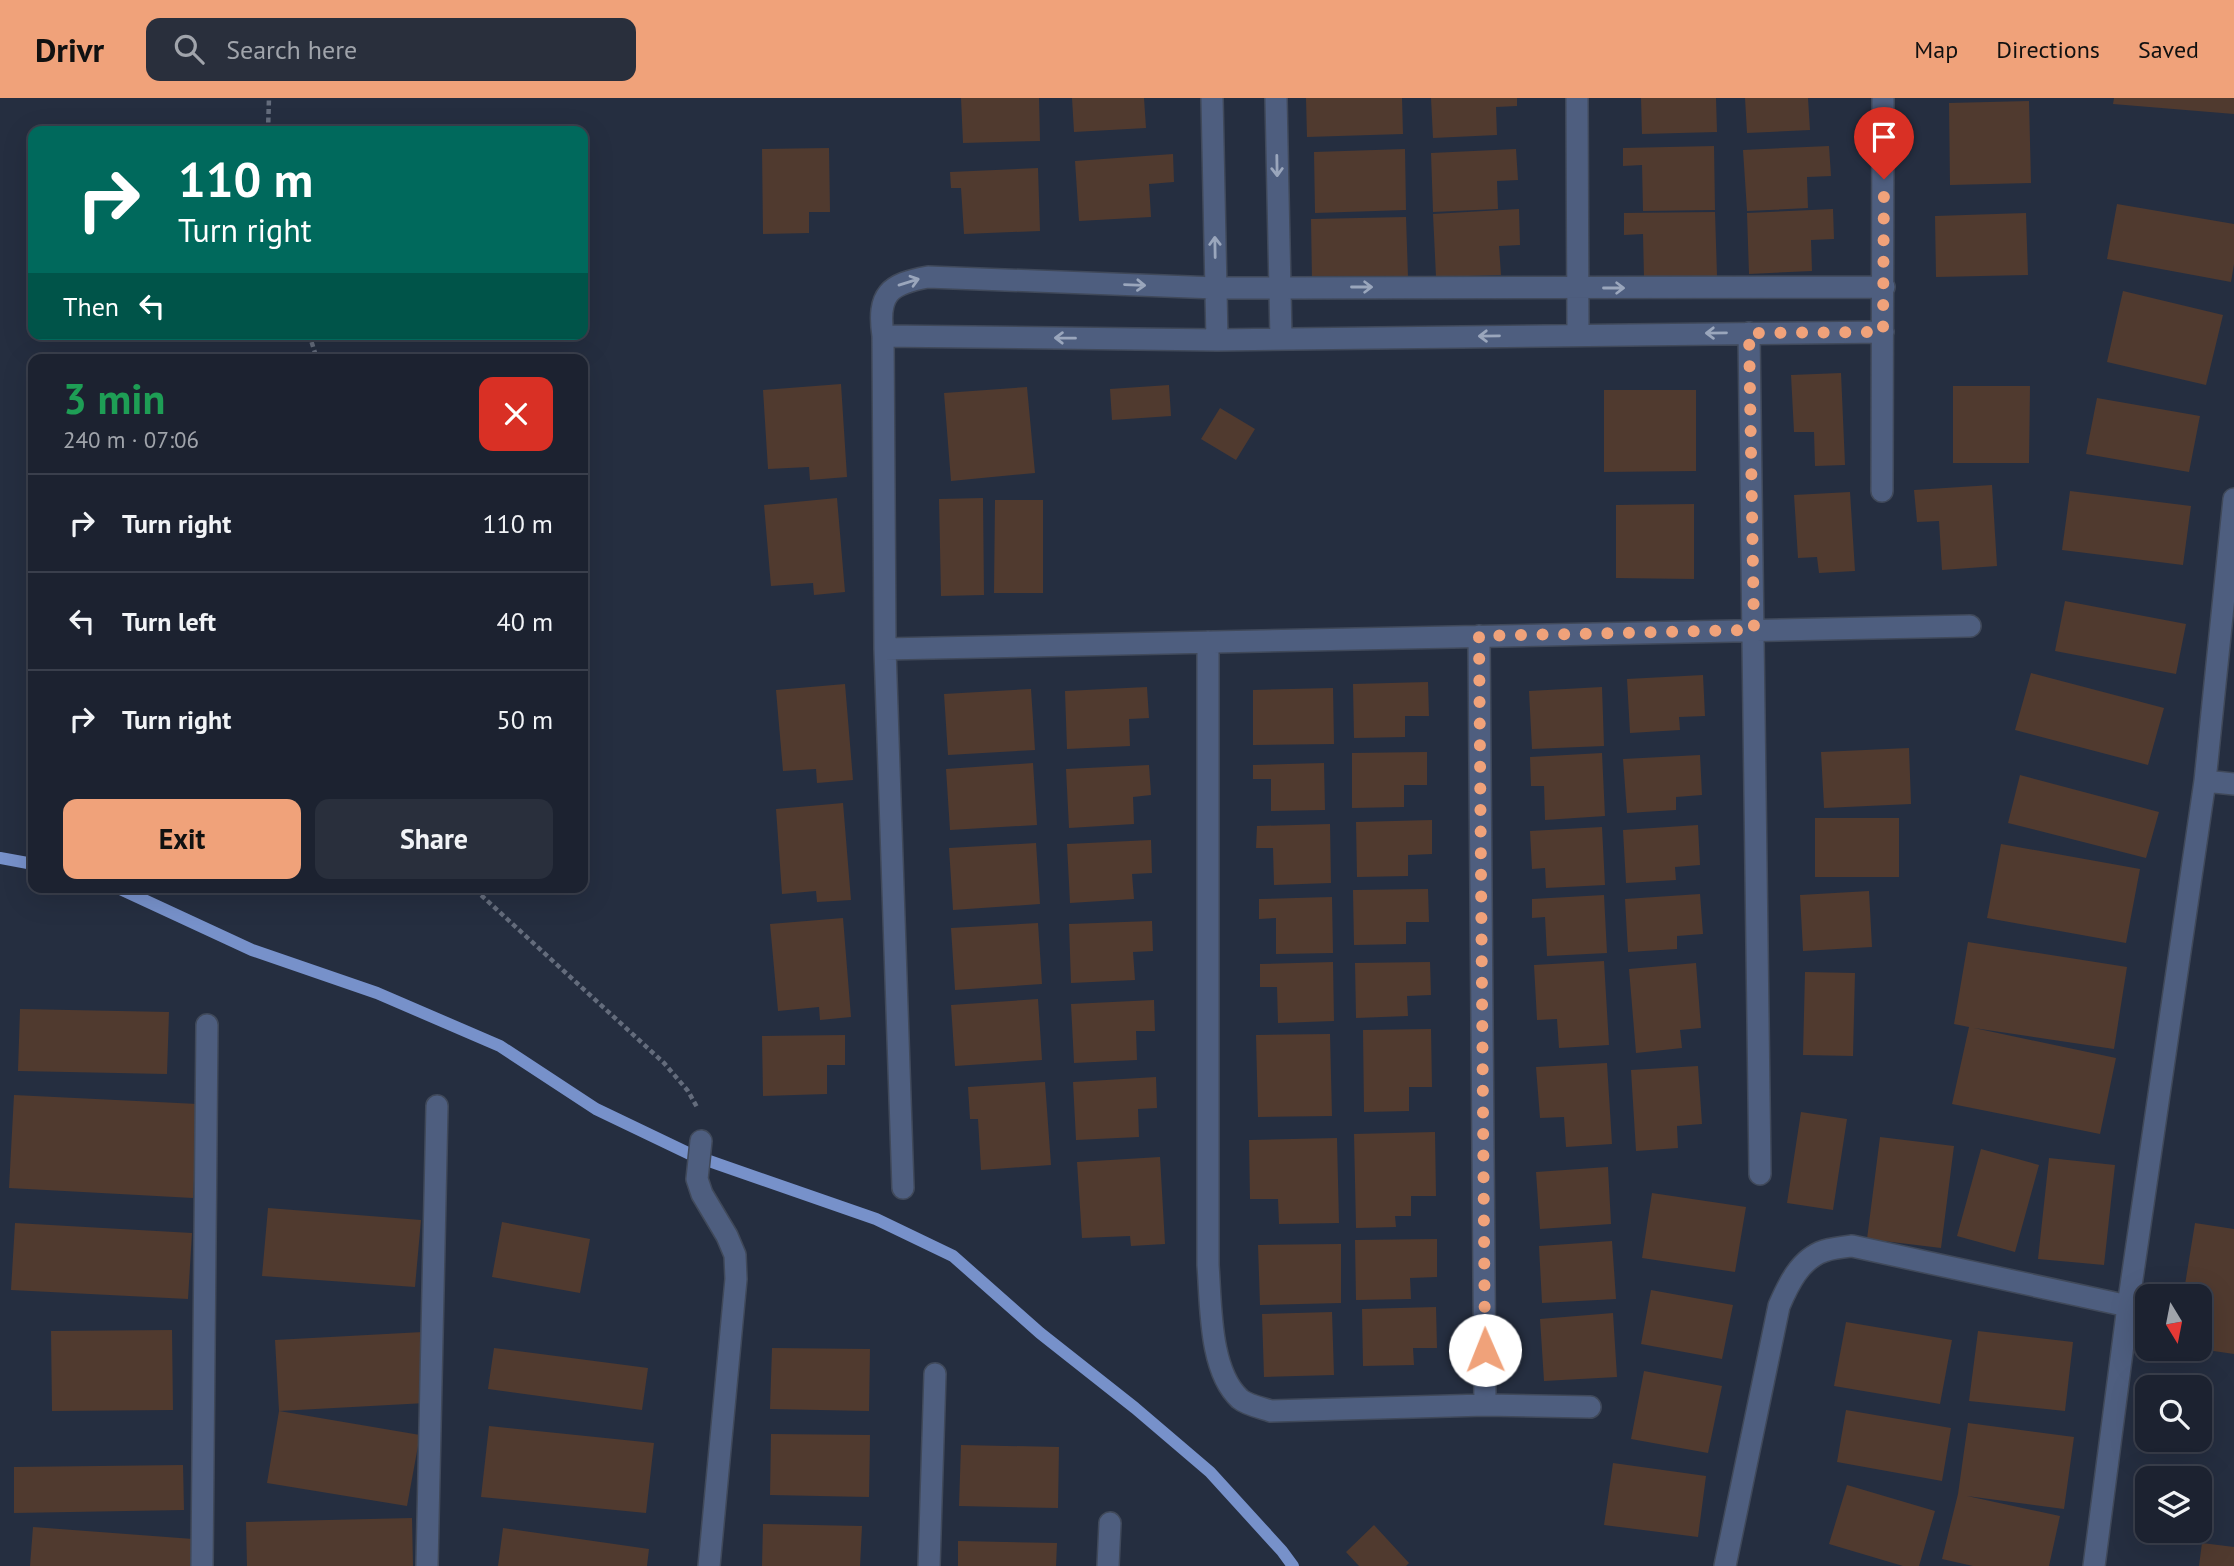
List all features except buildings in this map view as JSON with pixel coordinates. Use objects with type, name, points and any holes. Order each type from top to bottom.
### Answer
[{"type":"street","points":[[1212,98],[1217,340]]},
{"type":"street","points":[[1276,98],[1281,339]]},
{"type":"street","points":[[1577,98],[1578,335]]},
{"type":"street","points":[[1882,491],[1883,98]]},
{"type":"street","points":[[903,1188],[885,649],[883,335],[880,317],[885,298],[903,281],[928,277],[1216,288],[1884,287]]},
{"type":"street","points":[[883,335],[1217,340],[1883,332]]},
{"type":"street","points":[[1749,333],[1760,1174]]},
{"type":"street","points":[[2094,1566],[2128,1306],[2206,780],[2234,499]]},
{"type":"street","points":[[885,649],[1970,626]]},
{"type":"street","points":[[1479,636],[1485,1405]]},
{"type":"street","points":[[1208,642],[1208,1265],[1215,1345],[1226,1378],[1241,1401],[1270,1411],[1485,1405],[1590,1407]]},
{"type":"street","points":[[2206,780],[2234,784]]},
{"type":"street","points":[[202,1566],[207,1025]]},
{"type":"street","points":[[426,1566],[437,1106]]},
{"type":"street","points":[[701,1141],[697,1179],[702,1194],[735,1255],[736,1279],[709,1566]]},
{"type":"street","points":[[1725,1566],[1779,1306],[1788,1283],[1807,1261],[1823,1251],[1852,1246],[2128,1306]]},
{"type":"street","points":[[929,1566],[935,1374]]},
{"type":"street","points":[[1108,1566],[1110,1523]]},
{"type":"path","points":[[268,126],[269,98]]},
{"type":"path","points":[[480,893],[664,1063],[688,1091],[699,1110],[703,1126],[701,1141]]},
{"type":"waterway","points":[[0,858],[28,863]]},
{"type":"waterway","points":[[129,893],[252,950],[377,993],[500,1046],[596,1109],[692,1155],[876,1219],[953,1256],[1040,1333],[1210,1472],[1293,1566]]},
{"type":"route","points":[[1485,1350],[1479,636],[1754,630],[1749,333],[1883,332],[1884,179]]}]
